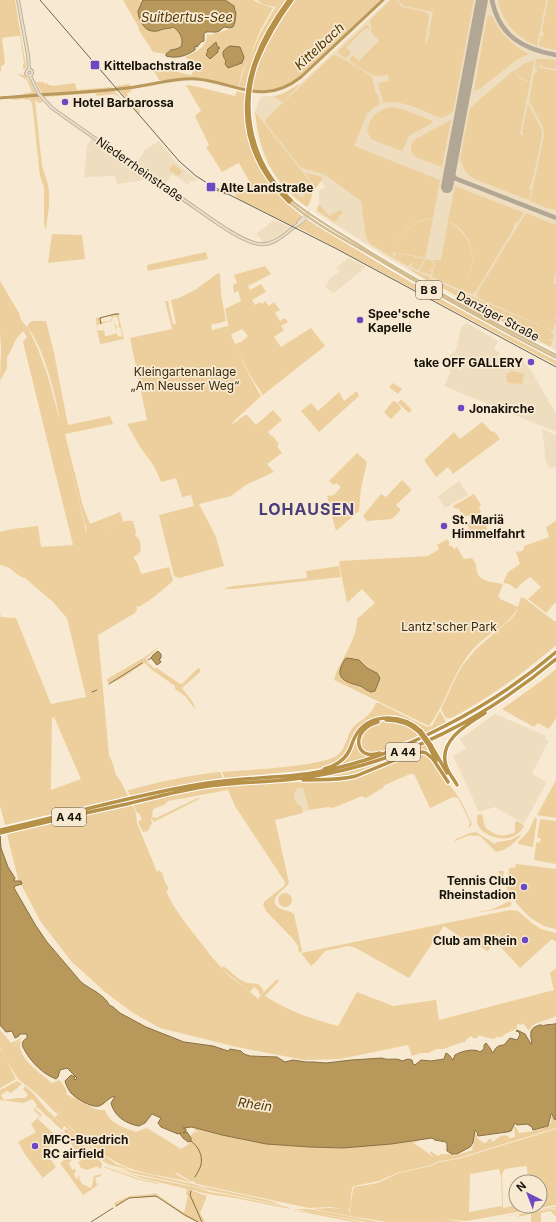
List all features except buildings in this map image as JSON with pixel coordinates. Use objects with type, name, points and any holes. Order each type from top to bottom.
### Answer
[{"type":"highway","name":"Danziger Straße","points":[[289,0],[275,20],[260,49],[251,74],[248,94],[247,120],[256,156],[276,188],[290,201]]},
{"type":"highway","name":"Danziger Straße","points":[[249,87],[262,50],[277,22],[292,0]]},
{"type":"highway","name":"A 44","points":[[0,833],[138,799],[180,787],[301,774],[332,769],[360,762],[410,744],[464,717],[500,696],[556,652]]},
{"type":"highway","name":"A 44","points":[[228,782],[313,777],[349,770],[394,755],[448,731],[502,700],[556,659]]},
{"type":"highway","points":[[301,774],[331,767],[343,760],[358,731],[372,721],[383,718],[396,718],[410,723],[420,732],[430,745],[444,769],[457,784],[447,769],[445,760],[445,752],[449,742],[464,727],[502,700]]},
{"type":"highway","points":[[410,744],[370,755],[364,752],[361,748],[359,738],[367,726],[375,722],[384,721],[400,722],[420,732]]},
{"type":"highway","points":[[430,745],[438,766]]},
{"type":"highway","points":[[294,779],[332,780],[348,778],[418,752],[422,752],[430,755],[448,782]]},
{"type":"highway","name":"A 44","points":[[0,830],[138,799]]},
{"type":"main road","name":"Niederrheinstraße","points":[[18,0],[28,55],[29,69],[32,71],[30,76]]},
{"type":"main road","name":"Niederrheinstraße","points":[[29,69],[26,73],[30,76],[41,97],[52,108],[237,236],[251,243],[264,244],[274,241],[296,226]]},
{"type":"main road","name":"Danziger Straße","points":[[290,201],[300,211],[308,214]]},
{"type":"main road","name":"Danziger Straße","points":[[290,201],[308,214],[426,285],[556,356]]},
{"type":"main road","points":[[300,211],[302,217],[301,220]]},
{"type":"main road","points":[[296,226],[308,214]]},
{"type":"main road","points":[[296,226],[308,214]]},
{"type":"shaded area","points":[[389,0],[556,0],[556,350],[391,259],[316,212],[319,205],[319,192],[325,187],[321,181],[313,191],[307,207],[284,187],[268,164],[260,140],[255,112],[261,97],[280,95],[301,83]]},
{"type":"shaded area","points":[[92,138],[151,179],[117,184],[115,176],[84,177],[87,146]]},
{"type":"shaded area","points":[[159,141],[177,163],[198,181],[190,181],[189,185],[172,174],[165,184],[136,164],[144,150]]},
{"type":"shaded area","points":[[274,220],[290,227],[273,239],[263,242],[256,234]]},
{"type":"shaded area","points":[[349,258],[366,267],[334,293],[325,287],[330,279],[340,271],[336,268]]},
{"type":"shaded area","points":[[467,323],[498,341],[494,349],[500,353],[498,357],[509,361],[513,366],[522,359],[532,372],[556,414],[556,432],[444,386],[450,373],[450,369],[443,361],[456,350],[461,327]]},
{"type":"shaded area","points":[[542,429],[556,435],[556,467],[549,468],[546,462]]},
{"type":"shaded area","points":[[459,481],[468,495],[445,508],[438,496]]},
{"type":"shaded area","points":[[495,714],[546,736],[545,739],[549,740],[532,774],[547,782],[525,822],[523,823],[495,807],[479,812],[453,756],[466,749],[460,739]]},
{"type":"shaded area","points":[[298,788],[303,788],[309,810],[303,812],[302,807],[296,803],[294,793]]},
{"type":"green space","points":[[0,0],[15,0],[26,67],[25,69],[23,69],[24,64],[20,36],[16,36],[2,38],[5,63],[1,67],[0,72]]},
{"type":"green space","points":[[123,0],[143,0],[138,15],[144,27],[150,31],[162,31],[165,28],[175,27],[181,36],[181,47],[171,50],[166,54],[153,52],[138,29],[139,28]]},
{"type":"green space","points":[[225,0],[253,0],[273,8],[260,31],[248,61],[243,69],[238,88],[197,78],[159,80],[151,66],[191,75],[197,66],[185,57],[197,51],[205,44],[207,34],[210,35],[233,28],[235,12],[233,6]],"holes":[[[217,43],[217,46],[220,48],[218,52],[212,56],[208,51],[210,47]],[[230,46],[241,50],[244,57],[226,62]]]},
{"type":"green space","points":[[257,0],[282,0],[275,7],[262,4]]},
{"type":"green space","points":[[282,0],[288,0],[262,42],[253,64],[246,88],[239,86],[244,69],[261,32],[275,8]]},
{"type":"green space","points":[[294,0],[381,0],[295,81],[278,90],[265,92],[252,91],[257,66],[267,43]]},
{"type":"green space","points":[[391,0],[396,0],[402,7],[429,14],[425,43],[427,44],[433,12],[404,6],[397,0],[474,0],[453,112],[444,117],[440,118],[397,102],[383,103],[378,83],[389,81],[388,75],[373,75],[349,60],[353,55],[359,61],[379,41],[371,32],[372,29],[370,20]]},
{"type":"green space","points":[[498,0],[546,0],[537,46],[523,39],[517,34],[503,15]]},
{"type":"green space","points":[[548,0],[556,0],[556,50],[539,46],[541,36],[544,34],[542,30]]},
{"type":"green space","points":[[489,15],[492,16],[499,28],[512,43],[529,54],[518,59],[481,88],[474,91],[487,17]]},
{"type":"green space","points":[[366,25],[369,26],[370,30],[366,28],[346,47],[351,53],[346,58],[340,55],[338,52],[340,49]]},
{"type":"green space","points":[[333,55],[338,56],[370,75],[372,77],[376,94],[378,93],[380,104],[367,114],[354,146],[440,180],[433,218],[421,220],[407,228],[398,240],[392,257],[369,243],[366,237],[361,201],[324,174],[301,168],[265,122],[267,118]]},
{"type":"green space","points":[[536,59],[556,60],[555,69],[542,67],[542,65],[539,67],[535,66]]},
{"type":"green space","points":[[534,60],[530,81],[522,79],[514,71],[524,64]]},
{"type":"green space","points":[[535,67],[556,71],[556,210],[530,201],[544,136],[543,127],[529,101],[534,74],[537,70]]},
{"type":"green space","points":[[513,71],[520,79],[530,82],[520,134],[524,134],[522,133],[528,103],[542,131],[532,182],[529,189],[531,190],[529,200],[472,178],[465,171],[460,159],[470,108]]},
{"type":"green space","points":[[17,74],[23,75],[27,78],[36,94],[43,102],[39,103],[35,100],[42,166],[49,190],[49,206],[46,228],[44,223],[44,187],[40,176],[32,103],[30,100],[14,100],[11,98],[32,92],[27,80]]},
{"type":"green space","points":[[36,82],[44,82],[44,84],[48,83],[48,85],[52,86],[75,83],[77,90],[111,87],[120,97],[113,94],[97,96],[95,93],[44,97]]},
{"type":"green space","points":[[301,83],[283,102],[274,97],[286,92]]},
{"type":"green space","points":[[130,84],[131,92],[127,93],[140,111],[139,114],[116,86]]},
{"type":"green space","points":[[186,85],[235,96],[237,91],[246,93],[245,107],[248,134],[256,159],[270,182],[301,215],[301,219],[293,226],[237,198],[234,193],[251,184],[239,163],[222,172],[206,147],[209,145],[195,116],[201,111]]},
{"type":"green space","points":[[392,107],[402,109],[433,121],[409,136],[402,151],[371,139],[367,131],[368,126],[375,114]]},
{"type":"green space","points":[[255,112],[312,184],[312,186],[304,193],[302,191],[298,197],[304,196],[305,193],[315,186],[305,173],[321,176],[322,180],[313,191],[307,207],[285,188],[270,166],[260,141]]},
{"type":"green space","points":[[451,120],[442,167],[414,155],[411,151],[411,147],[414,140]]},
{"type":"green space","points":[[173,164],[182,171],[179,176],[169,170]]},
{"type":"green space","points":[[455,186],[524,213],[518,222],[515,223],[514,228],[476,291],[472,294],[464,291],[463,288],[461,290],[432,277],[435,260],[441,260],[448,222],[459,229],[470,245],[472,264],[466,282],[470,274],[472,265],[473,256],[471,247],[468,239],[463,232],[456,226],[448,221]]},
{"type":"green space","points":[[319,204],[329,216],[340,210],[343,213],[335,222],[317,210]]},
{"type":"green space","points":[[526,213],[556,225],[556,269],[553,284],[556,284],[556,318],[554,319],[556,320],[555,325],[553,325],[554,330],[546,328],[479,298],[477,295]]},
{"type":"green space","points":[[309,219],[433,295],[556,360],[556,365],[297,227]]},
{"type":"green space","points":[[433,219],[425,258],[394,252],[403,233],[419,222]]},
{"type":"green space","points":[[52,234],[82,235],[85,259],[48,263]]},
{"type":"green space","points":[[206,252],[208,259],[148,271],[147,265]]},
{"type":"green space","points":[[396,253],[425,259],[418,270],[412,267],[413,262],[408,266],[392,257],[394,257]]},
{"type":"green space","points":[[426,259],[434,261],[432,262],[434,264],[430,271],[432,271],[431,275],[419,271]]},
{"type":"green space","name":"Kleingartenanlage „Am Neusser Weg“","points":[[265,266],[271,274],[248,286],[250,290],[261,284],[266,292],[252,300],[255,305],[260,302],[262,304],[265,301],[269,306],[274,302],[280,310],[275,313],[280,321],[285,318],[288,322],[281,326],[284,330],[274,337],[281,347],[311,328],[325,346],[263,395],[250,375],[236,345],[249,375],[261,396],[232,423],[233,424],[247,415],[256,425],[273,410],[282,420],[268,432],[279,444],[277,446],[282,453],[267,464],[274,472],[246,485],[231,496],[199,504],[216,537],[224,566],[179,578],[174,576],[159,515],[194,506],[191,495],[182,497],[176,478],[161,482],[154,466],[140,447],[127,424],[147,420],[130,338],[172,329],[165,301],[168,301],[173,324],[176,324],[171,300],[179,298],[195,290],[218,273],[220,274],[221,294],[226,321],[211,325],[212,330],[228,326],[229,330],[225,309],[241,301],[238,291],[234,293],[233,285],[237,283],[234,275]],"holes":[[[242,329],[248,336],[241,342],[235,344],[231,335]]]},
{"type":"green space","points":[[407,268],[431,278],[429,281],[431,281],[431,279],[552,331],[551,334],[553,334],[553,339],[550,339],[550,341],[552,341],[551,346],[492,316],[434,283],[433,284]]},
{"type":"green space","points":[[0,281],[19,313],[21,320],[28,328],[28,324],[32,321],[46,321],[54,353],[68,425],[110,416],[113,424],[65,434],[83,506],[90,524],[120,512],[123,521],[118,524],[125,521],[133,521],[136,532],[135,535],[140,541],[140,552],[133,557],[138,564],[141,574],[169,567],[173,580],[154,597],[139,607],[136,606],[137,609],[135,613],[98,635],[109,755],[116,775],[128,796],[5,825],[0,806],[0,613],[1,617],[16,618],[51,704],[86,697],[67,618],[53,602],[25,578],[11,569],[0,565],[0,532],[38,526],[41,547],[73,545],[23,342],[27,337],[23,331],[16,339],[7,358],[7,368],[0,381]],"holes":[[[28,328],[34,337],[44,360],[56,399],[60,421],[48,377],[38,349]],[[69,460],[85,525],[87,527],[87,536]],[[54,717],[81,779],[51,790],[52,718]]]},
{"type":"green space","points":[[118,313],[124,339],[101,344],[97,330],[104,330],[105,336],[117,333],[120,337],[122,336],[121,329],[118,326],[119,323],[117,317],[114,316],[113,319],[117,327],[116,330],[112,317],[108,316],[101,318],[101,321],[110,321],[112,318],[112,321],[97,325],[97,329],[96,318]]},
{"type":"green space","points":[[511,371],[522,373],[524,375],[522,384],[508,384],[506,378],[507,373]]},
{"type":"green space","points":[[393,383],[402,389],[398,394],[389,387]]},
{"type":"green space","points":[[357,391],[359,396],[319,432],[301,411],[311,403],[318,411],[339,392],[344,401]]},
{"type":"green space","points":[[401,399],[412,410],[409,413],[398,403]]},
{"type":"green space","points":[[393,401],[400,406],[401,409],[391,419],[384,412]]},
{"type":"green space","points":[[482,422],[492,432],[494,431],[500,439],[453,474],[448,467],[436,477],[424,460],[454,432],[460,439]]},
{"type":"green space","points":[[357,453],[367,462],[361,488],[359,511],[336,531],[327,496],[334,495],[341,487],[336,483],[334,485],[329,481]]},
{"type":"green space","points":[[402,480],[412,490],[396,505],[401,510],[392,519],[367,521],[363,516],[381,494],[386,497]]},
{"type":"green space","points":[[474,494],[481,505],[479,508],[481,511],[480,512],[484,517],[483,519],[487,529],[473,541],[466,532],[470,529],[467,525],[474,518],[472,515],[465,516],[459,509],[454,508],[453,506]]},
{"type":"green space","points":[[556,521],[556,604],[555,603],[546,613],[528,599],[541,587],[530,577],[516,589],[509,584],[503,583],[508,572],[520,564],[516,552],[519,551],[519,553],[524,549],[524,546],[549,537],[546,527]]},
{"type":"green space","name":"Lantz'scher Park","points":[[447,539],[450,543],[448,544],[454,549],[457,547],[464,559],[472,558],[481,578],[503,584],[498,597],[518,607],[515,613],[505,623],[478,644],[470,653],[457,673],[442,705],[429,726],[334,680],[354,636],[357,619],[375,603],[362,589],[347,603],[339,563],[340,561],[428,556],[439,549],[437,545]],"holes":[[[347,658],[359,660],[367,668],[377,672],[371,692],[350,683],[340,674]]]},
{"type":"green space","points":[[339,566],[341,577],[225,589],[233,586],[307,578],[306,571]]},
{"type":"green space","points":[[521,597],[556,621],[556,645],[519,675],[492,693],[451,718],[446,718],[441,709],[458,673],[477,648],[510,620],[516,613]]},
{"type":"green space","points":[[158,647],[146,659],[148,663],[180,684],[183,683],[198,668],[200,669],[200,672],[182,688],[192,701],[195,707],[194,708],[186,697],[175,689],[175,686],[152,670],[145,663],[117,681],[108,683],[107,680],[109,678],[145,657]]},
{"type":"green space","points":[[556,669],[556,718],[549,729],[538,723],[534,727],[502,709],[540,682]]},
{"type":"green space","points":[[376,703],[379,703],[427,727],[432,726],[440,711],[446,722],[426,733],[413,723],[390,717],[364,725],[342,760],[328,767],[225,778],[222,772],[302,765],[331,758],[339,754],[353,727],[372,711]]},
{"type":"green space","points":[[381,722],[402,724],[411,728],[420,735],[379,753],[375,754],[367,752],[362,748],[360,737],[369,727]]},
{"type":"green space","points":[[359,733],[357,739],[359,747],[372,756],[335,766],[341,763]]},
{"type":"green space","points":[[426,744],[447,783],[461,802],[472,824],[470,827],[468,828],[470,823],[469,820],[458,798],[453,797],[430,808],[413,774],[383,786],[384,787],[368,797],[365,798],[362,796],[333,808],[328,807],[309,810],[303,788],[298,788],[294,793],[295,798],[296,802],[302,807],[303,813],[275,820],[289,883],[275,898],[275,901],[279,908],[294,914],[302,951],[299,953],[298,946],[293,939],[266,911],[263,904],[284,886],[285,882],[235,806],[228,790],[168,801],[164,805],[153,809],[152,817],[156,818],[198,798],[201,798],[154,822],[151,818],[152,823],[148,831],[143,832],[138,822],[142,819],[139,813],[137,813],[133,804],[203,789],[233,785],[300,782],[370,766],[407,753]]},
{"type":"green space","points":[[220,772],[223,778],[138,795],[130,796],[128,791],[174,779]]},
{"type":"green space","points":[[556,780],[556,818],[537,815]]},
{"type":"green space","points":[[132,804],[136,813],[137,823],[157,872],[159,870],[162,873],[168,887],[168,890],[166,891],[183,920],[228,975],[259,999],[259,997],[277,979],[279,981],[265,996],[300,1014],[338,1026],[357,992],[393,1006],[436,1000],[439,1020],[554,990],[550,973],[556,968],[556,1016],[537,1023],[529,1031],[523,1023],[521,1025],[517,1024],[517,1028],[502,1037],[497,1037],[494,1039],[479,1035],[477,1038],[473,1038],[471,1036],[465,1042],[443,1049],[437,1049],[428,1053],[421,1053],[412,1056],[408,1045],[340,1059],[304,1060],[237,1047],[160,1028],[133,1013],[105,992],[71,961],[41,922],[18,879],[7,834]]},
{"type":"green space","points":[[482,814],[485,827],[499,835],[507,835],[515,832],[516,821],[524,826],[518,834],[510,838],[496,838],[481,830],[479,827],[477,823],[477,815]]},
{"type":"green space","points":[[535,817],[537,819],[533,847],[518,844],[518,842],[528,832]]},
{"type":"green space","points":[[540,819],[556,821],[556,864],[534,860],[536,843],[540,842],[541,839],[537,837]]},
{"type":"green space","points":[[476,832],[495,844],[497,842],[510,840],[522,834],[510,846],[504,850],[496,852],[477,835],[470,835],[455,841],[454,840]]},
{"type":"green space","points":[[515,865],[556,869],[556,929],[536,922],[520,908],[508,890],[498,871],[504,871],[503,878],[508,881],[509,868],[516,868]]},
{"type":"green space","points":[[282,893],[288,893],[292,897],[292,903],[288,907],[282,907],[278,903],[278,897]]},
{"type":"green space","points":[[510,901],[512,904],[509,907],[479,912],[493,909]]},
{"type":"green space","points":[[510,910],[518,911],[541,929],[556,933],[556,942],[552,939],[520,968],[496,941],[504,927],[487,951],[458,932],[475,944],[474,946],[444,926],[409,978],[356,948],[349,946],[325,951],[311,966],[301,953]]},
{"type":"green space","points":[[223,966],[242,981],[258,984],[264,992],[260,995],[258,990],[254,987],[250,992],[228,974],[222,968]]},
{"type":"green space","points":[[0,1030],[11,1043],[23,1037],[12,1047],[21,1040],[20,1046],[22,1052],[30,1064],[52,1083],[60,1080],[67,1091],[66,1094],[95,1109],[105,1110],[114,1122],[122,1127],[136,1132],[147,1128],[181,1149],[189,1144],[191,1135],[194,1132],[199,1132],[194,1130],[195,1128],[192,1127],[248,1141],[285,1146],[356,1146],[396,1143],[422,1139],[413,1143],[434,1158],[430,1151],[438,1156],[442,1154],[453,1154],[454,1156],[473,1150],[472,1148],[474,1144],[475,1131],[478,1139],[486,1143],[489,1139],[491,1139],[492,1142],[503,1135],[508,1136],[509,1138],[515,1137],[514,1126],[519,1133],[545,1127],[551,1123],[552,1116],[556,1122],[556,1128],[455,1159],[439,1161],[431,1165],[397,1173],[379,1181],[354,1186],[352,1188],[350,1208],[348,1210],[330,1207],[309,1208],[197,1184],[175,1172],[177,1175],[193,1183],[145,1173],[118,1163],[94,1147],[57,1115],[59,1112],[57,1114],[37,1094],[18,1079],[6,1060],[16,1079],[0,1088],[0,1048],[4,1056],[0,1046]]},
{"type":"green space","points":[[17,1081],[22,1084],[11,1093],[7,1091],[1,1095],[4,1100],[25,1098],[28,1095],[23,1089],[25,1086],[64,1126],[62,1130],[52,1121],[53,1119],[51,1120],[37,1107],[35,1108],[37,1105],[32,1099],[24,1103],[0,1100],[0,1090]]},
{"type":"green space","points":[[34,1108],[42,1115],[38,1119],[55,1135],[62,1132],[63,1133],[58,1138],[65,1133],[64,1130],[67,1129],[102,1163],[102,1166],[99,1169],[98,1166],[87,1170],[81,1168],[78,1162],[84,1158],[81,1152],[69,1163],[72,1170],[75,1169],[76,1171],[74,1174],[77,1180],[79,1175],[79,1179],[83,1185],[90,1188],[92,1186],[94,1176],[101,1174],[101,1176],[95,1178],[96,1186],[104,1181],[83,1195],[60,1163],[76,1151],[65,1135],[45,1151],[56,1167],[43,1178],[26,1156],[18,1142],[36,1132],[31,1124],[40,1116],[33,1109]]},
{"type":"green space","points":[[57,1115],[80,1137],[92,1152],[55,1117]]},
{"type":"green space","points":[[556,1129],[556,1205],[548,1206],[548,1174],[527,1174],[526,1166],[505,1169],[502,1174],[503,1208],[508,1207],[508,1214],[467,1221],[441,1219],[463,1222],[387,1222],[349,1216],[354,1187],[378,1183],[399,1173],[431,1166],[439,1162],[458,1159]],"holes":[[[499,1169],[501,1176],[502,1206],[469,1212],[470,1174]]]},
{"type":"green space","points":[[86,1143],[116,1164],[130,1169],[105,1162],[96,1155]]},
{"type":"green space","points":[[105,1165],[135,1175],[198,1188],[209,1192],[287,1207],[290,1209],[208,1194],[141,1178]]},
{"type":"green space","points":[[103,1167],[158,1183],[158,1184],[136,1179]]},
{"type":"green space","points":[[120,1168],[197,1185],[210,1191],[132,1173]]},
{"type":"green space","points":[[201,1186],[271,1201],[281,1205],[209,1190]]},
{"type":"green space","points":[[187,1189],[207,1196],[200,1213],[205,1222],[197,1222],[184,1216],[159,1198],[129,1198],[116,1207],[114,1203],[130,1196],[155,1193],[184,1213],[188,1196],[186,1194]]},
{"type":"green space","points":[[332,1208],[349,1210],[349,1216],[312,1209]]},
{"type":"green space","points":[[295,1209],[308,1209],[379,1222],[367,1222]]},
{"type":"green space","points":[[292,1210],[311,1212],[361,1222],[354,1222]]},
{"type":"green space","points":[[548,1210],[556,1210],[556,1217],[551,1211],[548,1212]]},
{"type":"green space","points":[[520,1214],[531,1214],[518,1217]]},
{"type":"green space","points":[[531,1214],[541,1214],[541,1222],[531,1222]]},
{"type":"water","name":"Suitbertus-See","points":[[143,0],[225,0],[234,6],[236,12],[235,22],[233,27],[224,27],[217,32],[206,32],[204,34],[204,41],[197,47],[195,46],[195,50],[188,54],[178,57],[170,57],[166,56],[166,54],[171,50],[181,47],[181,36],[173,27],[158,31],[146,29],[138,14]]},
{"type":"water","points":[[216,42],[217,46],[220,48],[218,49],[218,52],[210,59],[206,55],[207,50]]},
{"type":"water","points":[[230,46],[240,47],[244,57],[242,63],[228,68],[225,64],[226,61],[223,56],[223,52]]},
{"type":"water","points":[[158,651],[161,654],[161,658],[159,659],[161,662],[157,665],[151,658]]},
{"type":"water","points":[[345,659],[359,660],[367,668],[377,673],[380,678],[375,691],[370,692],[362,687],[346,681],[341,677],[341,668]]},
{"type":"water","name":"Rhein","points":[[0,835],[1,848],[8,867],[15,878],[13,880],[21,881],[22,884],[15,886],[14,888],[47,942],[81,982],[101,995],[110,1006],[120,1013],[146,1027],[184,1042],[213,1046],[228,1051],[230,1049],[241,1051],[250,1056],[277,1057],[285,1062],[293,1060],[326,1063],[382,1058],[398,1059],[402,1061],[408,1059],[412,1060],[413,1064],[415,1065],[421,1060],[431,1061],[444,1059],[446,1053],[453,1060],[455,1055],[464,1051],[475,1050],[480,1052],[484,1049],[484,1045],[486,1043],[493,1053],[497,1047],[504,1045],[510,1038],[517,1040],[520,1035],[519,1032],[516,1031],[517,1030],[525,1034],[532,1044],[531,1031],[534,1027],[556,1023],[556,1120],[551,1114],[548,1126],[533,1130],[532,1127],[527,1124],[517,1125],[515,1123],[511,1131],[507,1132],[478,1136],[475,1130],[473,1143],[470,1147],[457,1154],[452,1154],[447,1151],[446,1142],[432,1138],[391,1144],[343,1148],[310,1147],[266,1144],[192,1127],[183,1128],[186,1129],[186,1131],[183,1133],[187,1132],[191,1138],[191,1141],[188,1142],[183,1138],[180,1134],[181,1133],[178,1134],[161,1127],[158,1123],[161,1118],[152,1114],[145,1123],[139,1126],[121,1119],[115,1112],[111,1103],[114,1096],[99,1106],[92,1106],[80,1100],[70,1092],[67,1087],[65,1081],[71,1075],[75,1077],[75,1080],[77,1078],[67,1068],[60,1070],[56,1079],[42,1071],[34,1064],[22,1046],[23,1041],[27,1038],[27,1034],[19,1034],[19,1036],[15,1038],[12,1031],[6,1032],[0,1025]]},
{"type":"waterway","name":"Kittelbach","points":[[0,98],[111,90],[171,80],[189,79],[211,81],[250,91],[274,91],[287,86],[301,77],[383,0]]},
{"type":"waterway","points":[[101,324],[100,318],[119,314]]},
{"type":"waterway","points":[[109,684],[142,663]]},
{"type":"waterway","points":[[92,692],[97,690]]},
{"type":"waterway","points":[[191,1141],[196,1145],[201,1154],[201,1166],[195,1177]]},
{"type":"waterway","points":[[191,1191],[190,1195],[202,1222]]},
{"type":"waterway","points":[[116,1206],[129,1198],[156,1196],[198,1222]]},
{"type":"waterway","points":[[91,1222],[113,1208]]},
{"type":"taxiway","points":[[492,0],[500,23],[514,39],[533,49],[556,55]]},
{"type":"taxiway","points":[[451,167],[451,172],[455,178]]},
{"type":"taxiway","points":[[449,176],[556,218]]},
{"type":"runway","points":[[447,187],[482,0]]},
{"type":"tram line","points":[[40,0],[179,161],[196,176],[212,186],[335,248],[556,367]]},
{"type":"railway","points":[[216,190],[226,194]]},
{"type":"place","name":"Kittelbachstraße","points":[[95,65]]},
{"type":"place","name":"Hotel Barbarossa","points":[[65,102]]},
{"type":"place","name":"Alte Landstraße","points":[[211,187]]},
{"type":"place","name":"Spee'sche Kapelle","points":[[360,320]]},
{"type":"place","name":"take OFF GALLERY","points":[[531,362]]},
{"type":"place","name":"Jonakirche","points":[[461,408]]},
{"type":"place","name":"St. Mariä Himmelfahrt","points":[[444,526]]},
{"type":"place","name":"Tennis Club Rheinstadion","points":[[524,887]]},
{"type":"place","name":"Club am Rhein","points":[[525,940]]},
{"type":"place","name":"MFC-Buedrich RC airfield","points":[[35,1146]]},
{"type":"district","name":"LOHAUSEN","points":[[307,509]]}]
